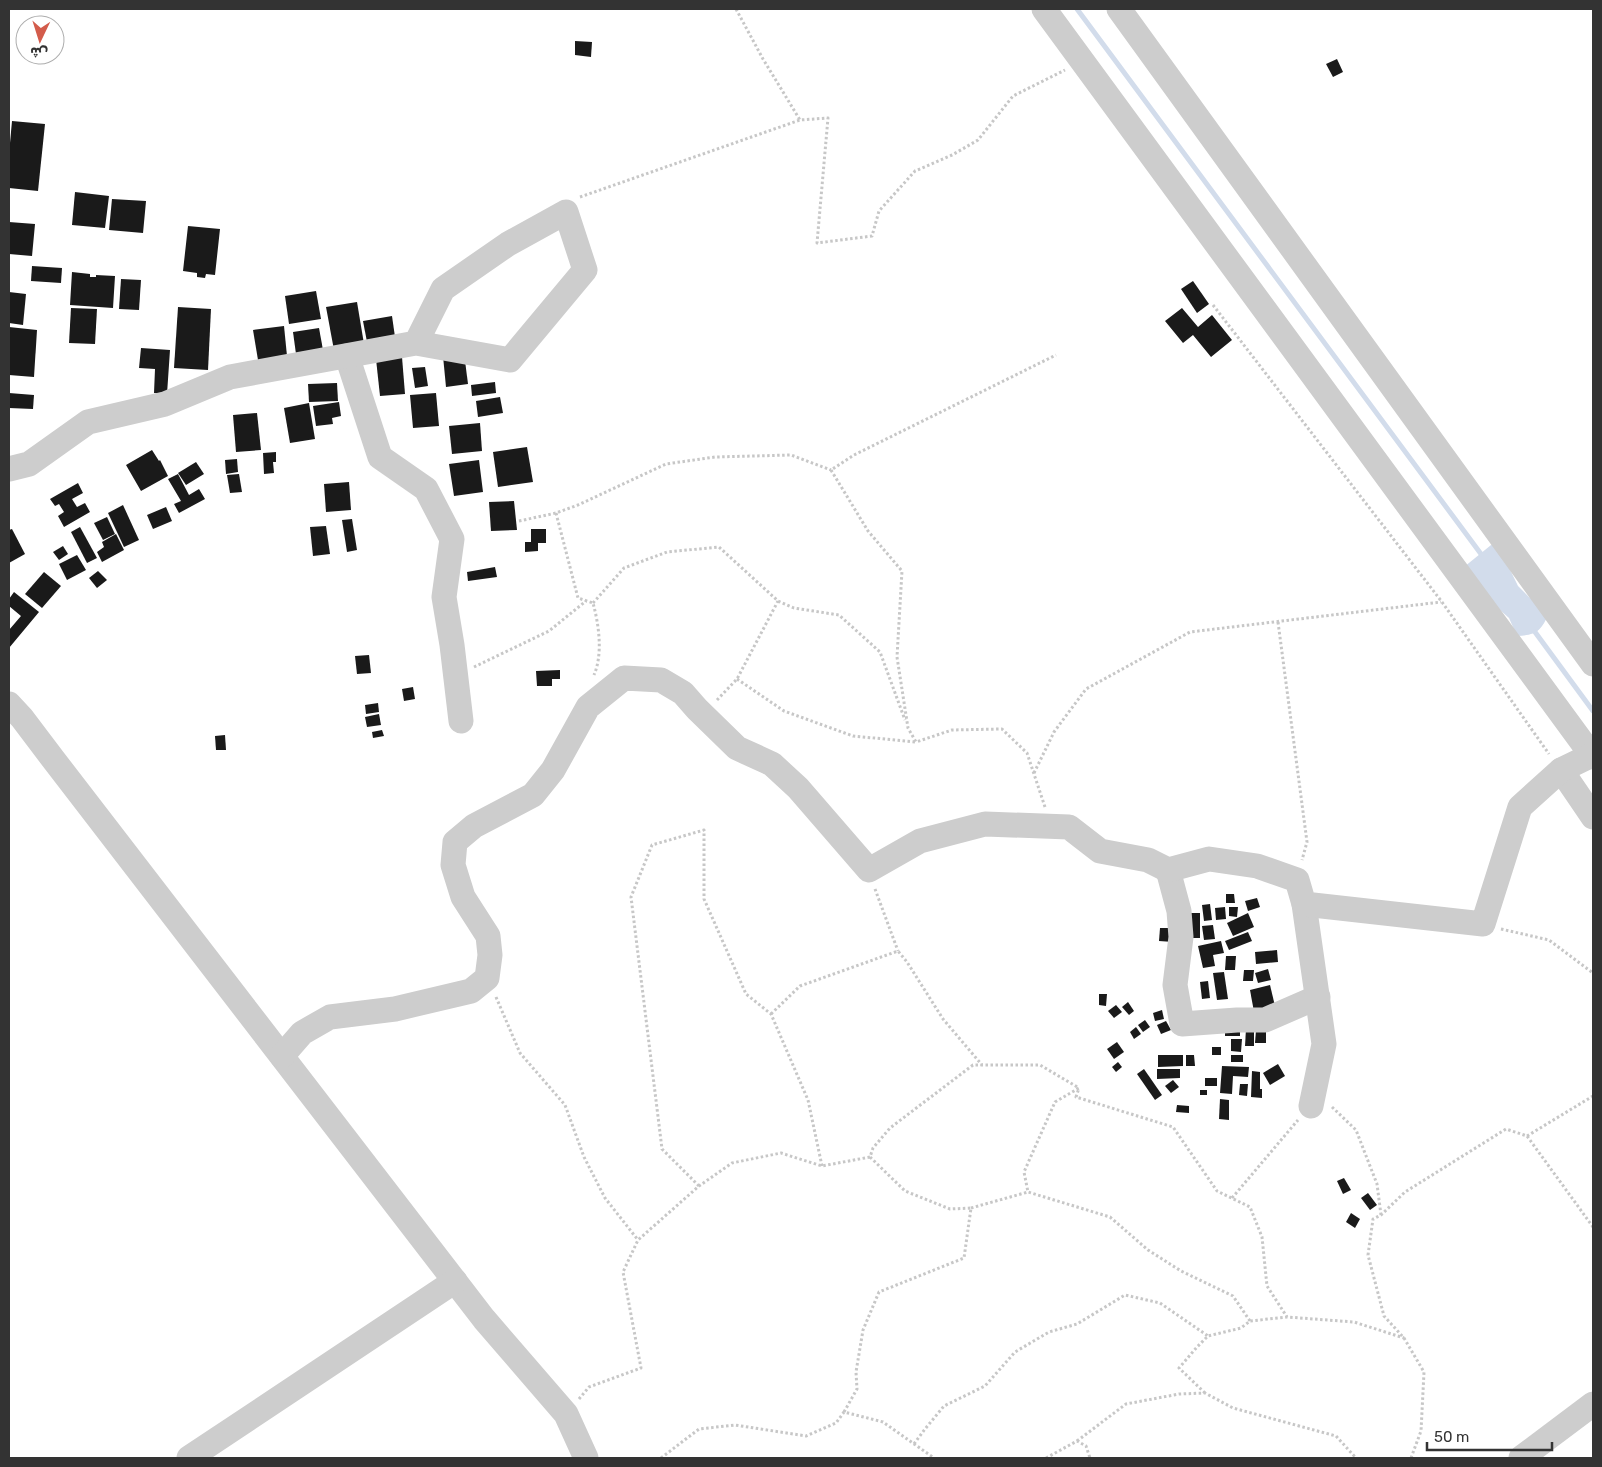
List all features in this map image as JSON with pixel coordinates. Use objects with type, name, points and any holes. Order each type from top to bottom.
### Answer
[{"type":"street","points":[[1044,9],[1593,756],[1561,770],[1520,807],[1482,924],[1304,904]]},
{"type":"street","points":[[1118,9],[1593,664]]},
{"type":"street","points":[[9,469],[29,464],[88,422],[165,404],[230,377],[416,343],[510,360],[584,270],[566,212],[508,244],[443,288],[416,343]]},
{"type":"street","points":[[347,356],[380,457],[426,488],[452,539],[444,597],[461,721]]},
{"type":"street","points":[[282,1056],[302,1033],[330,1017],[396,1009],[471,991],[487,978],[490,955],[488,936],[463,897],[453,865],[456,842],[474,826],[533,795],[553,770],[588,707],[624,678],[661,680],[683,693],[737,748],[772,764],[798,788],[869,870],[920,841],[985,824],[1069,827],[1100,851],[1148,860],[1168,870],[1209,859],[1258,866],[1297,880],[1304,904],[1324,1044],[1311,1106]]},
{"type":"street","points":[[9,704],[53,758],[484,1319],[566,1414],[586,1458]]},
{"type":"street","points":[[1561,770],[1593,818]]},
{"type":"street","points":[[1168,870],[1179,910],[1181,936],[1175,985],[1182,1024],[1265,1020],[1318,997]]},
{"type":"street","points":[[189,1458],[455,1281]]},
{"type":"street","points":[[1521,1458],[1593,1404]]},
{"type":"path","points":[[736,9],[763,59],[800,120]]},
{"type":"path","points":[[566,212],[580,197],[800,120],[828,118],[817,242],[872,236],[879,211],[915,171],[952,155],[978,140],[1013,96],[1052,76],[1084,63]]},
{"type":"path","points":[[1213,305],[1442,602],[1561,770]]},
{"type":"path","points":[[831,470],[854,455],[1056,354]]},
{"type":"path","points":[[519,521],[556,514],[666,464],[715,457],[791,455],[831,470],[868,531],[902,571],[897,657],[908,728]]},
{"type":"path","points":[[556,514],[578,598],[593,603]]},
{"type":"path","points":[[593,603],[624,568],[667,552],[719,547],[778,601],[794,608],[839,615],[880,652],[908,728],[916,742]]},
{"type":"path","points":[[455,676],[549,631],[586,600]]},
{"type":"path","points":[[704,716],[737,679],[778,601]]},
{"type":"path","points":[[1034,774],[1054,732],[1086,689],[1190,632],[1442,602]]},
{"type":"path","points":[[593,603],[597,618],[599,663],[588,690],[597,699]]},
{"type":"path","points":[[1278,622],[1308,842],[1297,880]]},
{"type":"path","points":[[737,679],[784,711],[853,736],[916,742],[952,730],[1002,729],[1027,753],[1045,807],[1069,827]]},
{"type":"path","points":[[698,1186],[662,1149],[631,897],[652,845],[704,830],[704,899],[746,994],[771,1014],[808,1100],[822,1166]]},
{"type":"path","points":[[869,870],[898,951],[943,1019],[982,1065]]},
{"type":"path","points":[[1482,924],[1549,940],[1593,973]]},
{"type":"path","points":[[771,1014],[800,986],[898,951]]},
{"type":"path","points":[[477,986],[494,994],[520,1053],[565,1105],[584,1157],[605,1198],[638,1240]]},
{"type":"path","points":[[870,1157],[873,1148],[890,1128],[973,1065],[1040,1065],[1079,1088]]},
{"type":"path","points":[[1028,1192],[1024,1172],[1055,1102],[1079,1088]]},
{"type":"path","points":[[1079,1088],[1076,1097],[1173,1127],[1217,1191],[1250,1207],[1262,1238],[1267,1286],[1287,1317]]},
{"type":"path","points":[[1527,1136],[1593,1096]]},
{"type":"path","points":[[1232,1198],[1311,1106],[1329,1105],[1356,1130],[1377,1184],[1381,1215]]},
{"type":"path","points":[[1410,1458],[1421,1431],[1424,1372],[1404,1338],[1384,1316],[1368,1255],[1373,1219],[1381,1215],[1405,1192],[1506,1130],[1527,1136],[1593,1227]]},
{"type":"path","points":[[566,1414],[589,1387],[641,1368],[623,1272],[638,1240],[698,1186],[732,1163],[781,1153],[822,1166],[870,1157]]},
{"type":"path","points":[[870,1157],[905,1191],[950,1209],[970,1208],[1028,1192],[1110,1216],[1148,1250],[1181,1271],[1233,1296],[1250,1321]]},
{"type":"path","points":[[662,1458],[699,1429],[734,1425],[806,1436],[836,1423],[857,1388],[856,1372],[863,1330],[879,1292],[964,1258],[970,1208]]},
{"type":"path","points":[[914,1444],[944,1406],[985,1386],[1015,1352],[1049,1332],[1077,1324],[1125,1295],[1160,1303],[1208,1336]]},
{"type":"path","points":[[1356,1458],[1336,1436],[1233,1408],[1205,1393],[1179,1368],[1196,1347],[1208,1336],[1241,1328],[1250,1321],[1287,1317],[1354,1322],[1404,1338]]},
{"type":"path","points":[[1046,1458],[1077,1441],[1126,1404],[1179,1394],[1205,1393]]},
{"type":"path","points":[[844,1412],[883,1422],[934,1458]]},
{"type":"path","points":[[1077,1441],[1086,1446],[1090,1458]]},
{"type":"water","points":[[1496,541],[1518,586],[1549,613],[1541,628],[1529,635],[1517,636],[1509,618],[1464,567]]},
{"type":"building","points":[[575,41],[592,42],[591,57],[575,55]]},
{"type":"building","points":[[1337,59],[1343,72],[1333,77],[1326,64]]},
{"type":"building","points":[[12,121],[45,124],[38,191],[9,188],[9,154]]},
{"type":"building","points":[[75,192],[109,196],[105,228],[72,225]]},
{"type":"building","points":[[112,199],[146,201],[143,233],[109,230]]},
{"type":"building","points":[[9,222],[35,224],[32,256],[9,254]]},
{"type":"building","points":[[188,226],[220,229],[215,275],[206,274],[205,278],[197,277],[197,273],[183,271]]},
{"type":"building","points":[[32,266],[62,268],[61,283],[31,281]]},
{"type":"building","points":[[72,272],[90,274],[90,277],[96,277],[96,275],[115,276],[113,308],[70,305]]},
{"type":"building","points":[[121,279],[141,280],[139,310],[119,309]]},
{"type":"building","points":[[1193,281],[1209,304],[1197,313],[1181,289]]},
{"type":"building","points":[[316,291],[321,319],[289,324],[285,296]]},
{"type":"building","points":[[9,292],[26,294],[23,325],[9,323]]},
{"type":"building","points":[[357,302],[364,344],[334,350],[326,307]]},
{"type":"building","points":[[178,307],[211,309],[208,370],[174,368]]},
{"type":"building","points":[[71,308],[97,309],[95,344],[69,343]]},
{"type":"building","points":[[1182,308],[1198,327],[1212,315],[1232,340],[1211,357],[1193,335],[1183,343],[1165,321]]},
{"type":"building","points":[[392,316],[395,337],[367,342],[363,321]]},
{"type":"building","points":[[284,326],[287,356],[258,360],[253,330]]},
{"type":"building","points":[[9,327],[37,330],[34,377],[9,375]]},
{"type":"building","points":[[319,328],[323,350],[296,354],[293,332]]},
{"type":"building","points":[[141,348],[170,350],[167,394],[154,393],[155,369],[139,368]]},
{"type":"building","points":[[464,353],[468,384],[446,387],[443,356]]},
{"type":"building","points":[[402,357],[405,394],[380,396],[376,359]]},
{"type":"building","points":[[425,367],[428,386],[415,388],[412,368]]},
{"type":"building","points":[[495,382],[496,393],[472,396],[471,385]]},
{"type":"building","points":[[337,383],[338,401],[309,402],[308,384]]},
{"type":"building","points":[[9,393],[34,395],[33,409],[9,408]]},
{"type":"building","points":[[436,393],[439,426],[413,428],[410,395]]},
{"type":"building","points":[[500,397],[503,413],[478,417],[476,401]]},
{"type":"building","points":[[339,402],[341,416],[332,418],[333,424],[316,426],[313,406]]},
{"type":"building","points":[[309,403],[315,439],[290,443],[284,408]]},
{"type":"building","points":[[257,413],[261,450],[236,452],[233,415]]},
{"type":"building","points":[[480,423],[482,451],[452,454],[449,426]]},
{"type":"building","points":[[527,447],[533,482],[498,487],[493,452]]},
{"type":"building","points":[[152,450],[160,460],[168,476],[141,491],[126,465]]},
{"type":"building","points":[[276,452],[276,462],[273,462],[274,473],[264,474],[263,453]]},
{"type":"building","points":[[237,459],[238,472],[226,474],[225,460]]},
{"type":"building","points":[[479,460],[483,492],[454,496],[449,464]]},
{"type":"building","points":[[196,462],[204,474],[186,485],[178,473]]},
{"type":"building","points":[[178,474],[189,495],[199,489],[205,499],[179,513],[174,504],[181,501],[168,479]]},
{"type":"building","points":[[239,474],[242,492],[230,493],[227,475]]},
{"type":"building","points":[[349,482],[351,510],[326,512],[324,484]]},
{"type":"building","points":[[78,483],[83,493],[72,499],[77,507],[85,503],[90,512],[64,527],[58,516],[64,512],[59,504],[55,506],[50,499]]},
{"type":"building","points":[[514,501],[517,530],[491,531],[489,502]]},
{"type":"building","points":[[123,505],[139,540],[124,547],[108,513]]},
{"type":"building","points":[[166,507],[172,521],[153,529],[147,515]]},
{"type":"building","points":[[107,517],[115,534],[103,540],[94,523]]},
{"type":"building","points":[[352,519],[357,550],[347,552],[342,520]]},
{"type":"building","points":[[326,526],[330,554],[313,556],[310,527]]},
{"type":"building","points":[[80,527],[97,558],[87,563],[71,532]]},
{"type":"building","points":[[12,529],[25,554],[9,563],[9,530]]},
{"type":"building","points":[[531,529],[546,529],[546,543],[538,543],[538,551],[525,552],[525,542],[531,542]]},
{"type":"building","points":[[116,534],[124,550],[102,562],[97,552],[104,547],[102,542]]},
{"type":"building","points":[[63,546],[68,554],[59,560],[53,552]]},
{"type":"building","points":[[77,555],[86,570],[67,580],[59,564]]},
{"type":"building","points":[[495,567],[497,577],[468,581],[467,572]]},
{"type":"building","points":[[98,571],[107,580],[97,588],[89,578]]},
{"type":"building","points":[[44,572],[61,586],[42,608],[25,594]]},
{"type":"building","points":[[14,592],[39,612],[9,648],[9,630],[21,616],[9,606],[9,599]]},
{"type":"building","points":[[369,655],[371,673],[357,674],[355,656]]},
{"type":"building","points":[[560,670],[560,679],[552,679],[552,686],[537,686],[536,671]]},
{"type":"building","points":[[413,687],[415,699],[404,701],[402,689]]},
{"type":"building","points":[[378,703],[379,712],[366,714],[365,705]]},
{"type":"building","points":[[379,714],[381,725],[367,727],[365,717]]},
{"type":"building","points":[[382,730],[384,736],[373,738],[372,732]]},
{"type":"building","points":[[225,735],[226,750],[216,750],[215,736]]},
{"type":"building","points":[[1226,894],[1234,894],[1235,903],[1226,903]]},
{"type":"building","points":[[1257,898],[1260,907],[1248,911],[1245,901]]},
{"type":"building","points":[[1210,904],[1212,920],[1204,921],[1202,905]]},
{"type":"building","points":[[1225,907],[1226,919],[1216,920],[1215,908]]},
{"type":"building","points":[[1229,907],[1238,907],[1237,917],[1229,916]]},
{"type":"building","points":[[1191,913],[1200,913],[1200,938],[1191,938]]},
{"type":"building","points":[[1248,913],[1254,927],[1233,936],[1227,923]]},
{"type":"building","points":[[1213,925],[1215,939],[1204,940],[1202,926]]},
{"type":"building","points":[[1160,928],[1173,928],[1173,942],[1159,941]]},
{"type":"building","points":[[1248,932],[1252,941],[1229,950],[1225,941]]},
{"type":"building","points":[[1221,941],[1224,953],[1213,955],[1215,966],[1203,968],[1198,946]]},
{"type":"building","points":[[1277,950],[1278,962],[1256,964],[1255,952]]},
{"type":"building","points":[[1226,956],[1236,956],[1235,970],[1225,970]]},
{"type":"building","points":[[1268,969],[1271,980],[1258,983],[1255,973]]},
{"type":"building","points":[[1244,970],[1254,970],[1253,981],[1243,981]]},
{"type":"building","points":[[1224,972],[1228,999],[1217,1000],[1213,973]]},
{"type":"building","points":[[1208,981],[1210,998],[1202,999],[1200,982]]},
{"type":"building","points":[[1270,985],[1275,1006],[1254,1012],[1250,990]]},
{"type":"building","points":[[1099,994],[1107,994],[1106,1006],[1099,1005]]},
{"type":"building","points":[[1128,1002],[1134,1011],[1129,1015],[1122,1007]]},
{"type":"building","points":[[1116,1005],[1122,1012],[1114,1018],[1108,1011]]},
{"type":"building","points":[[1162,1010],[1164,1019],[1155,1021],[1153,1013]]},
{"type":"building","points":[[1145,1020],[1150,1027],[1143,1032],[1138,1025]]},
{"type":"building","points":[[1166,1021],[1171,1030],[1161,1034],[1157,1025]]},
{"type":"building","points":[[1136,1027],[1141,1034],[1134,1039],[1130,1032]]},
{"type":"building","points":[[1225,1027],[1240,1028],[1240,1036],[1225,1036]]},
{"type":"building","points":[[1246,1029],[1254,1029],[1254,1046],[1245,1046]]},
{"type":"building","points":[[1256,1030],[1266,1030],[1266,1043],[1255,1043]]},
{"type":"building","points":[[1231,1039],[1242,1039],[1241,1052],[1231,1051]]},
{"type":"building","points":[[1117,1042],[1124,1052],[1114,1059],[1107,1049]]},
{"type":"building","points":[[1212,1047],[1221,1047],[1221,1055],[1212,1055]]},
{"type":"building","points":[[1158,1055],[1183,1055],[1183,1066],[1158,1067]]},
{"type":"building","points":[[1186,1055],[1194,1055],[1195,1066],[1186,1066]]},
{"type":"building","points":[[1231,1055],[1243,1055],[1243,1062],[1231,1062]]},
{"type":"building","points":[[1118,1062],[1122,1067],[1116,1072],[1112,1067]]},
{"type":"building","points":[[1278,1064],[1285,1076],[1270,1085],[1263,1073]]},
{"type":"building","points":[[1222,1066],[1249,1067],[1248,1077],[1233,1076],[1232,1094],[1220,1093]]},
{"type":"building","points":[[1144,1069],[1162,1095],[1155,1100],[1137,1074]]},
{"type":"building","points":[[1157,1069],[1180,1069],[1180,1078],[1157,1079]]},
{"type":"building","points":[[1252,1071],[1260,1072],[1262,1098],[1251,1097]]},
{"type":"building","points":[[1205,1078],[1217,1078],[1217,1086],[1205,1086]]},
{"type":"building","points":[[1173,1080],[1179,1087],[1171,1093],[1165,1086]]},
{"type":"building","points":[[1240,1084],[1248,1084],[1247,1096],[1239,1095]]},
{"type":"building","points":[[1200,1090],[1207,1090],[1207,1095],[1200,1095]]},
{"type":"building","points":[[1220,1099],[1229,1100],[1229,1120],[1219,1119]]},
{"type":"building","points":[[1177,1105],[1189,1106],[1189,1113],[1176,1112]]},
{"type":"building","points":[[1344,1178],[1351,1190],[1343,1194],[1337,1181]]},
{"type":"building","points":[[1368,1193],[1377,1205],[1370,1210],[1361,1198]]},
{"type":"building","points":[[1351,1213],[1360,1219],[1355,1228],[1346,1222]]},
{"type":"waterway","points":[[1077,9],[1481,554]]},
{"type":"waterway","points":[[1535,632],[1593,711]]}]
